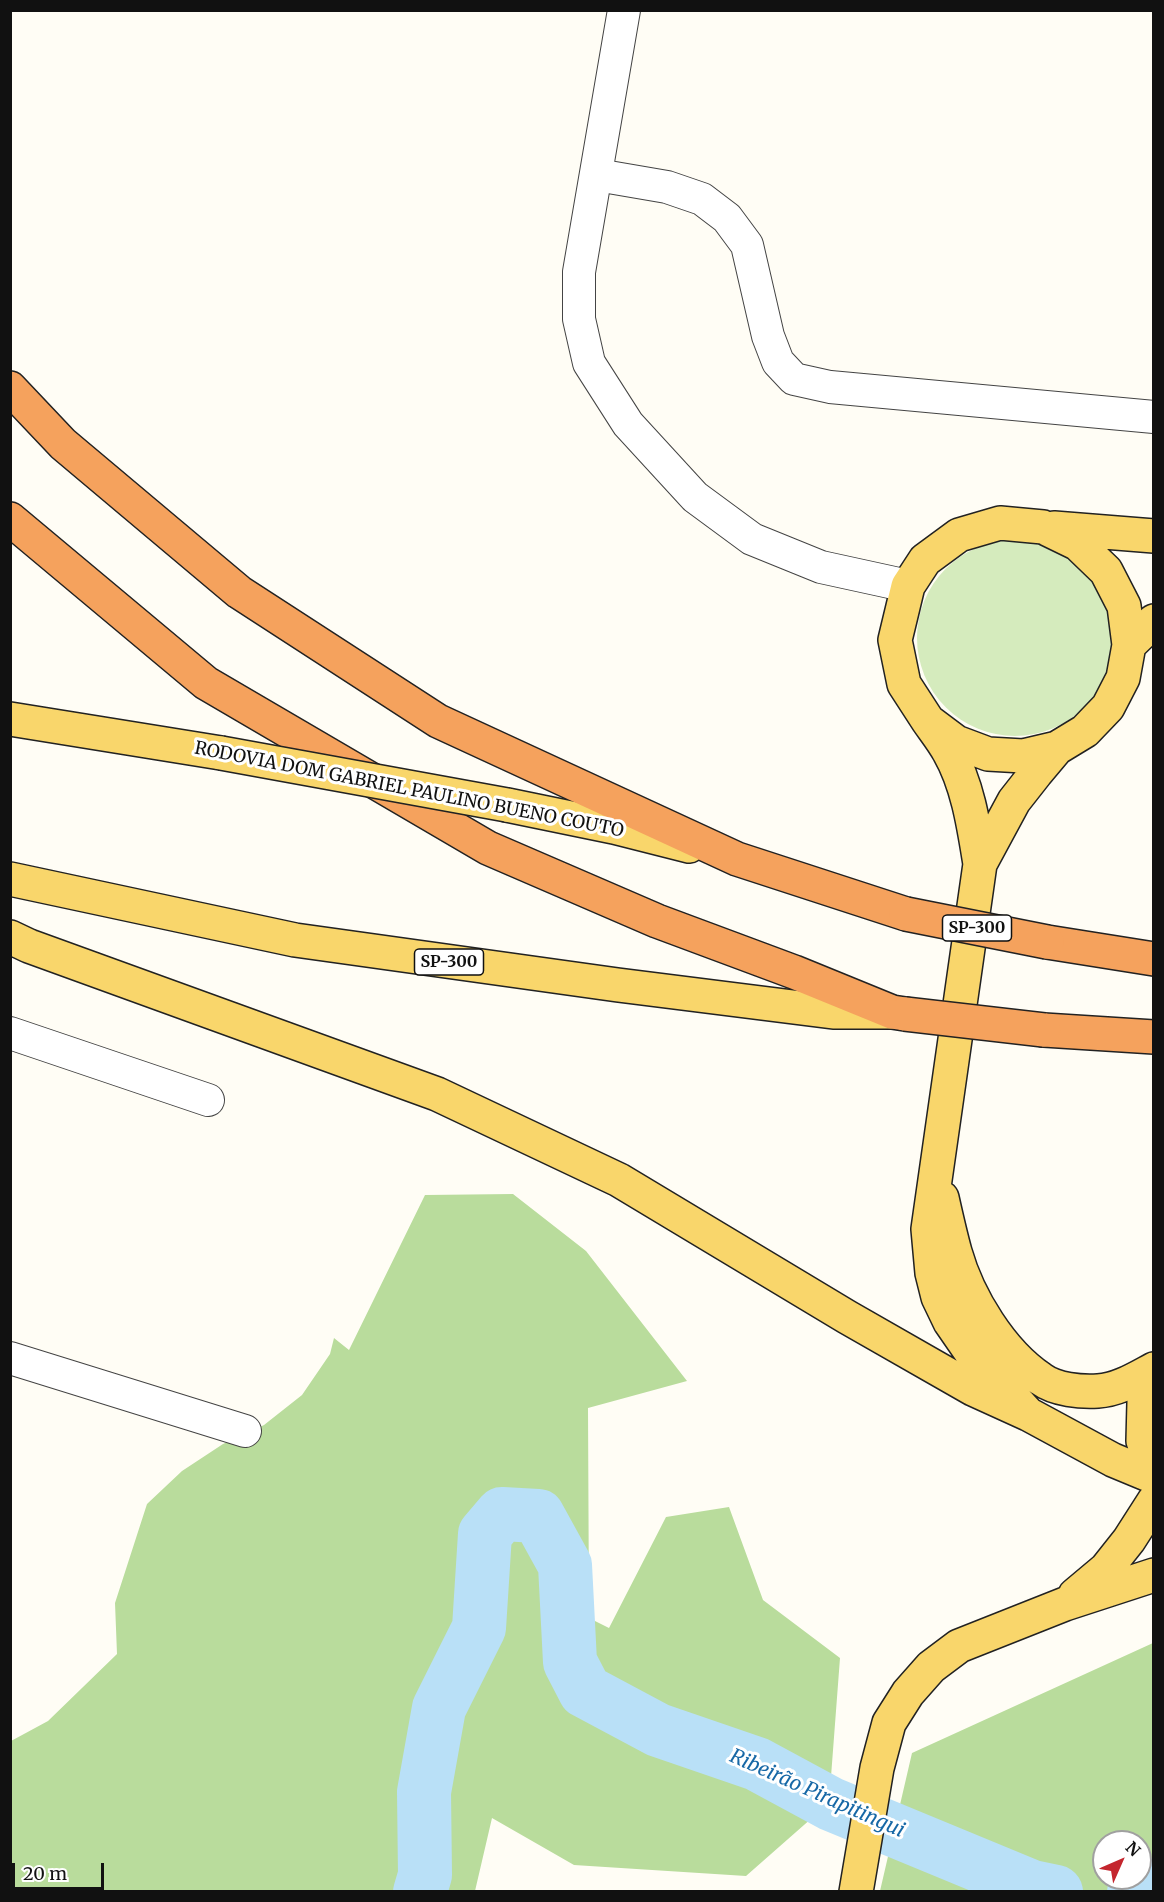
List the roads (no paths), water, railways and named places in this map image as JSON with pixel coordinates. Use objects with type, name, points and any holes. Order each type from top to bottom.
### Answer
[{"type":"highway","points":[[10,388],[63,444],[238,592],[438,722],[737,859]]},
{"type":"highway","points":[[10,519],[206,683],[488,848],[657,921],[898,1013]]},
{"type":"highway","name":"RODOVIA DOM GABRIEL PAULINO BUENO COUTO","points":[[737,859],[906,915],[1047,942],[1154,959]]},
{"type":"highway","name":"SP-300","points":[[898,1013],[1044,1030],[1154,1036]]},
{"type":"main road","points":[[1028,1414],[970,1351],[950,1322],[938,1297],[932,1272],[928,1229],[980,864],[972,817],[962,782],[950,753],[904,684],[895,640],[908,586],[925,560],[959,535],[1000,523],[1154,536]]},
{"type":"main road","points":[[928,721],[956,742],[988,754],[1023,756],[1057,748],[1085,731],[1108,707],[1123,678],[1129,645],[1124,606],[1106,571],[1078,544],[1043,527]]},
{"type":"main road","points":[[1129,645],[1154,621]]},
{"type":"main road","name":"RODOVIA DOM GABRIEL PAULINO BUENO COUTO","points":[[10,719],[220,753],[507,805],[614,827],[737,859]]},
{"type":"main road","points":[[980,864],[1014,801],[1057,748]]},
{"type":"main road","name":"SP-300","points":[[10,879],[295,940],[618,986],[833,1012],[898,1013]]},
{"type":"main road","points":[[10,937],[29,946],[448,1099],[619,1180],[856,1323],[973,1389],[1028,1414],[1113,1460],[1154,1477]]},
{"type":"main road","points":[[936,1171],[955,1253],[972,1294],[992,1329],[1015,1358],[1042,1381],[1071,1390],[1100,1391],[1129,1383],[1154,1369]]},
{"type":"main road","points":[[1154,1379],[1144,1402],[1143,1442],[1154,1470]]},
{"type":"main road","points":[[1065,1604],[1106,1569],[1129,1540],[1154,1501]]},
{"type":"main road","points":[[858,1884],[877,1768],[889,1723],[908,1693],[931,1667],[959,1646],[1065,1604],[1154,1575]]},
{"type":"street","points":[[624,10],[579,272],[579,319],[589,363],[628,424],[695,497],[752,538],[821,567],[908,586]]},
{"type":"street","points":[[597,175],[667,187],[702,199],[727,218],[747,245],[768,336],[778,362],[794,379],[830,387],[1154,417]]},
{"type":"street","points":[[10,1033],[208,1100]]},
{"type":"street","points":[[10,1358],[245,1431]]},
{"type":"waterway","name":"Ribeirão Pirapitingui","points":[[420,1892],[425,1875],[424,1792],[439,1708],[479,1628],[485,1534],[502,1514],[538,1516],[565,1565],[570,1662],[585,1691],[658,1730],[757,1764],[831,1804],[1032,1887],[1056,1892]]},
{"type":"waterway","name":"Ribeirão Pirapitingui","points":[[1134,1892],[1154,1885]]}]
